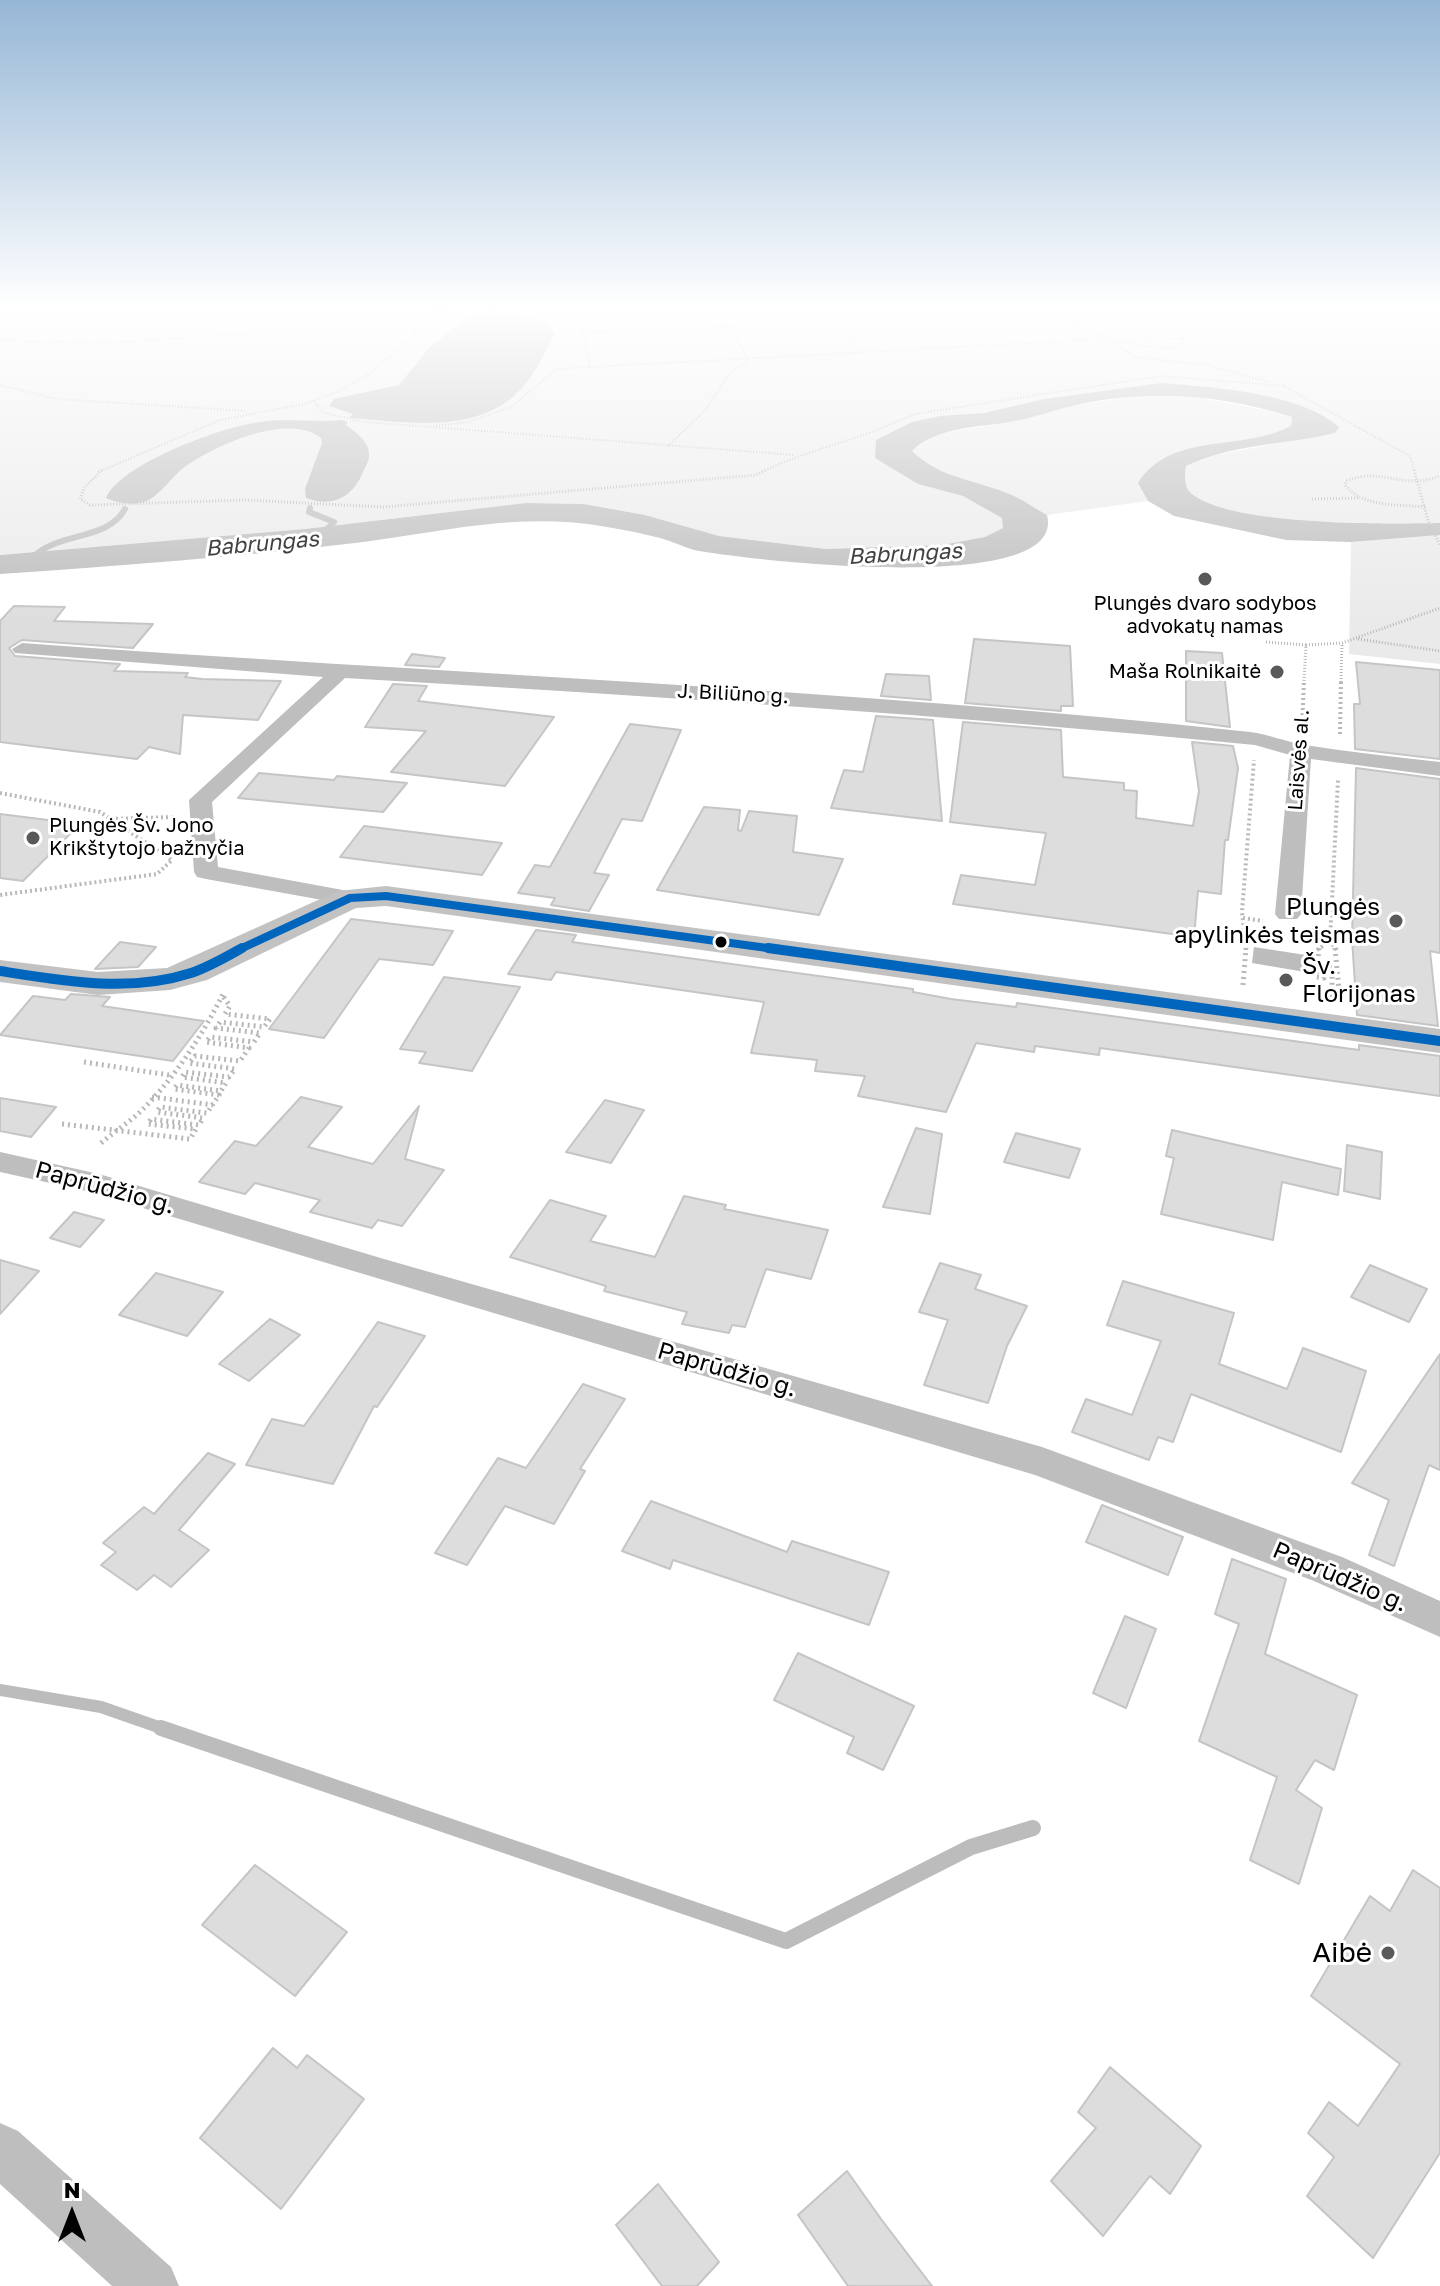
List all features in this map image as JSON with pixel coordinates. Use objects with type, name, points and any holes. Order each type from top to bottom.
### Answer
[{"type":"main road","points":[[0,971],[117,986],[175,978],[350,898],[386,896],[1440,1041]]},
{"type":"street","name":"J. Biliūno g.","points":[[22,649],[340,672],[783,697],[1094,722],[1256,739],[1301,751],[1440,769]]},
{"type":"street","points":[[340,672],[222,776],[200,800],[206,872],[350,898]]},
{"type":"street","name":"Laisvės al.","points":[[1288,914],[1301,751]]},
{"type":"street","name":"Paprūdžio g.","points":[[0,1162],[88,1181],[169,1204],[378,1269],[1042,1462],[1328,1569],[1440,1620]]},
{"type":"street","points":[[0,2149],[152,2286]]},
{"type":"path","points":[[253,413],[211,423],[106,468],[84,488],[80,499],[90,505],[103,506],[245,500],[383,507],[756,475],[796,455],[923,413]]},
{"type":"path","points":[[324,413],[420,428],[796,455]]},
{"type":"path","points":[[420,428],[468,422],[495,413]]},
{"type":"path","points":[[667,446],[702,413]]},
{"type":"path","points":[[1331,413],[1410,456],[1428,520],[1440,545]]},
{"type":"path","points":[[1360,498],[1348,491],[1346,481],[1373,475],[1420,484],[1440,476]]},
{"type":"path","points":[[1312,499],[1360,498],[1425,507]]},
{"type":"path","points":[[1266,642],[1306,645],[1342,643],[1440,608]]},
{"type":"path","points":[[1355,639],[1440,651]]},
{"type":"path","points":[[1339,994],[1338,952],[1330,941],[1342,643]]},
{"type":"path","name":"Laisvės al.","points":[[1301,751],[1306,645]]},
{"type":"path","points":[[1242,995],[1247,939],[1242,912],[1256,739]]},
{"type":"path","points":[[0,793],[100,812],[172,860],[157,874],[0,895]]},
{"type":"path","points":[[110,819],[201,815]]},
{"type":"path","points":[[1330,941],[1317,950],[1316,977],[1324,978],[1325,966],[1332,967],[1331,993]]},
{"type":"path","points":[[185,1054],[240,1061],[249,1048],[206,1042],[210,1037],[254,1042],[260,1033],[216,1028],[220,1022],[264,1027],[270,1019],[225,1014],[230,1006],[222,995]]},
{"type":"path","points":[[101,1143],[132,1119],[151,1097],[217,1008]]},
{"type":"path","points":[[62,1124],[190,1139],[196,1129],[148,1124],[151,1119],[199,1125],[203,1118],[157,1112],[160,1107],[207,1113],[213,1105],[219,1095],[174,1089],[177,1085],[221,1091],[226,1083],[182,1077],[185,1072],[229,1077],[235,1069],[189,1063],[195,1056]]},
{"type":"path","points":[[84,1062],[169,1075]]},
{"type":"path","points":[[151,1097],[213,1105]]},
{"type":"shaded area","points":[[0,413],[983,413],[912,422],[876,458],[918,484],[963,496],[1003,518],[1003,528],[985,537],[942,545],[826,549],[719,536],[645,515],[585,504],[526,503],[305,529],[0,555]]},
{"type":"shaded area","points":[[1047,413],[1275,413],[1292,417],[1291,426],[1274,435],[1197,447],[1138,483],[1148,501],[1047,515],[1014,496],[963,480],[927,464],[911,451],[938,433],[1011,422]]},
{"type":"shaded area","points":[[1311,413],[1440,413],[1440,523],[1349,523],[1274,518],[1212,504],[1192,494],[1186,485],[1186,466],[1209,456],[1334,433]]},
{"type":"shaded area","points":[[1440,535],[1440,664],[1349,654],[1351,542]]},
{"type":"water","points":[[349,413],[486,413],[457,421],[435,423],[349,418],[353,414]]},
{"type":"water","name":"Babrungas","points":[[1047,413],[945,432],[912,451],[935,467],[1014,496],[1047,515],[1040,541],[1007,557],[957,565],[831,565],[723,555],[608,527],[538,521],[266,553],[0,574],[0,555],[305,529],[526,503],[584,504],[645,515],[719,536],[826,549],[942,545],[985,537],[1003,528],[1002,518],[963,496],[918,484],[875,458],[876,440],[912,422],[940,416]]},
{"type":"water","points":[[1276,413],[1316,413],[1339,427],[1335,433],[1221,453],[1186,466],[1189,491],[1212,504],[1274,518],[1348,523],[1440,523],[1440,535],[1351,542],[1286,540],[1174,516],[1148,501],[1138,483],[1152,467],[1169,456],[1188,449],[1272,434],[1291,426],[1292,417]]},
{"type":"water","points":[[270,421],[348,422],[346,425],[364,441],[369,456],[354,488],[333,501],[306,498],[305,489],[322,443],[321,438],[290,428],[252,434],[215,449],[186,466],[149,500],[127,504],[106,498],[115,485],[151,460],[223,431]]},
{"type":"water","points":[[1254,947],[1312,956],[1311,973],[1252,963]]},
{"type":"building","points":[[14,606],[65,607],[54,621],[153,624],[133,648],[22,640],[9,648],[15,656],[120,664],[114,671],[188,673],[185,677],[202,679],[281,681],[258,720],[183,715],[180,754],[149,747],[137,759],[0,742],[0,621]]},
{"type":"building","points":[[974,639],[1070,646],[1073,706],[1061,706],[1061,711],[965,703]]},
{"type":"building","points":[[1186,651],[1222,653],[1230,727],[1186,721]]},
{"type":"building","points":[[412,654],[445,658],[439,667],[405,665]]},
{"type":"building","points":[[1356,662],[1440,670],[1440,759],[1355,749],[1354,704],[1360,704]]},
{"type":"building","points":[[886,674],[929,676],[931,700],[881,696]]},
{"type":"building","points":[[393,684],[427,686],[418,701],[554,717],[505,786],[391,772],[426,731],[365,727]]},
{"type":"building","points":[[876,716],[933,720],[942,821],[831,808],[844,770],[863,772]]},
{"type":"building","points":[[963,722],[1061,730],[1063,777],[1124,783],[1124,790],[1137,791],[1136,818],[1193,826],[1199,791],[1192,742],[1233,746],[1238,768],[1228,840],[1225,840],[1221,894],[1198,891],[1194,937],[953,904],[961,875],[1035,885],[1046,833],[950,822]]},
{"type":"building","points":[[630,724],[681,730],[642,821],[622,819],[594,873],[609,875],[589,911],[551,905],[555,898],[518,893],[535,865],[550,867]]},
{"type":"building","points":[[1356,768],[1440,779],[1440,953],[1430,951],[1438,1026],[1357,1015],[1352,939]]},
{"type":"building","points":[[259,773],[407,783],[383,812],[238,798]]},
{"type":"building","points":[[704,807],[740,810],[738,830],[741,831],[749,811],[797,816],[793,852],[843,859],[819,915],[657,890]]},
{"type":"building","name":"Plungės Šv. Jono Krikštytojo bažnyčia","points":[[0,814],[80,824],[23,881],[0,878]]},
{"type":"building","points":[[364,826],[502,843],[482,875],[340,857]]},
{"type":"building","points":[[351,919],[453,931],[433,965],[379,959],[324,1038],[269,1029]]},
{"type":"building","points":[[536,930],[576,935],[572,942],[913,989],[913,992],[951,999],[1016,1007],[1017,1003],[1359,1050],[1359,1045],[1440,1056],[1440,1096],[1100,1048],[1099,1055],[1035,1046],[1034,1052],[976,1043],[946,1112],[858,1096],[865,1076],[815,1071],[817,1060],[751,1053],[764,1002],[556,972],[551,980],[508,974]]},
{"type":"building","points":[[120,942],[156,947],[138,967],[95,969]]},
{"type":"building","points":[[444,977],[520,987],[472,1071],[419,1063],[426,1052],[400,1049]]},
{"type":"building","points":[[71,994],[110,997],[102,1006],[204,1021],[173,1061],[0,1035],[33,996],[65,1000]]},
{"type":"building","points":[[301,1097],[342,1107],[308,1147],[373,1164],[419,1106],[405,1159],[444,1170],[402,1226],[378,1220],[372,1228],[310,1212],[320,1200],[255,1183],[245,1194],[199,1182],[235,1141],[256,1146]]},
{"type":"building","points":[[0,1098],[56,1107],[31,1137],[0,1131]]},
{"type":"building","points":[[605,1100],[644,1110],[611,1163],[566,1152]]},
{"type":"building","points":[[916,1128],[942,1134],[930,1214],[883,1207]]},
{"type":"building","points":[[1172,1130],[1341,1169],[1338,1195],[1282,1182],[1273,1240],[1161,1214],[1174,1158],[1166,1156]]},
{"type":"building","points":[[1016,1133],[1080,1149],[1069,1178],[1004,1162]]},
{"type":"building","points":[[1347,1145],[1382,1152],[1380,1199],[1344,1191]]},
{"type":"building","points":[[684,1196],[726,1205],[724,1209],[828,1230],[811,1279],[766,1269],[745,1327],[732,1325],[729,1333],[682,1324],[687,1312],[604,1291],[606,1286],[510,1257],[550,1200],[606,1216],[590,1241],[655,1257]]},
{"type":"building","points":[[74,1212],[104,1220],[80,1247],[50,1238]]},
{"type":"building","points":[[0,1260],[39,1271],[0,1314]]},
{"type":"building","points":[[940,1263],[981,1275],[975,1289],[1027,1306],[1007,1346],[988,1403],[924,1385],[948,1320],[919,1312]]},
{"type":"building","points":[[1370,1265],[1427,1289],[1409,1322],[1351,1297]]},
{"type":"building","points":[[156,1273],[223,1292],[187,1336],[119,1315]]},
{"type":"building","points":[[1123,1281],[1234,1313],[1219,1364],[1287,1389],[1303,1348],[1366,1371],[1341,1452],[1191,1394],[1173,1442],[1158,1437],[1149,1460],[1072,1432],[1086,1399],[1132,1415],[1161,1341],[1107,1325]]},
{"type":"building","points":[[270,1319],[300,1335],[249,1381],[219,1364]]},
{"type":"building","points":[[378,1322],[425,1336],[377,1407],[374,1406],[333,1484],[246,1465],[272,1419],[304,1426]]},
{"type":"building","points":[[1440,1354],[1440,1470],[1429,1465],[1394,1566],[1369,1555],[1389,1500],[1352,1483]]},
{"type":"building","points":[[583,1384],[625,1399],[580,1469],[585,1471],[554,1524],[505,1506],[467,1565],[435,1553],[498,1458],[526,1468]]},
{"type":"building","points":[[208,1453],[235,1464],[179,1530],[209,1550],[171,1587],[154,1575],[137,1590],[101,1565],[116,1552],[103,1543],[144,1507],[154,1514]]},
{"type":"building","points":[[651,1501],[787,1552],[792,1541],[889,1572],[869,1625],[673,1560],[670,1569],[622,1551]]},
{"type":"building","points":[[1102,1505],[1183,1537],[1168,1575],[1086,1542]]},
{"type":"building","points":[[1232,1559],[1286,1579],[1265,1654],[1357,1695],[1334,1770],[1315,1760],[1296,1790],[1322,1808],[1299,1884],[1250,1860],[1277,1777],[1199,1741],[1239,1624],[1215,1614]]},
{"type":"building","points":[[1125,1616],[1156,1629],[1126,1708],[1093,1693]]},
{"type":"building","points":[[798,1653],[914,1706],[883,1770],[847,1753],[854,1737],[774,1700]]},
{"type":"building","points":[[255,1865],[347,1932],[295,1996],[202,1925]]},
{"type":"building","points":[[1413,1870],[1440,1888],[1440,2153],[1373,2258],[1307,2196],[1334,2157],[1308,2133],[1329,2102],[1358,2126],[1400,2064],[1311,1996],[1370,1896],[1390,1911]]},
{"type":"building","points":[[273,2048],[297,2068],[307,2055],[364,2099],[281,2209],[200,2138]]},
{"type":"building","points":[[1110,2067],[1201,2146],[1170,2194],[1150,2176],[1103,2236],[1051,2181],[1096,2128],[1078,2112]]},
{"type":"building","points":[[847,2171],[932,2286],[848,2286],[798,2215]]},
{"type":"building","points":[[658,2184],[719,2262],[697,2286],[662,2286],[616,2225]]},
{"type":"waterway","name":"Babrungas","points":[[310,508],[309,512],[334,522],[322,534]]},
{"type":"waterway","points":[[32,558],[43,549],[106,527],[125,509]]},
{"type":"waterway","points":[[0,1690],[101,1707],[167,1730]]},
{"type":"waterway","points":[[161,1728],[786,1941],[971,1847],[1033,1828]]},
{"type":"transit line","points":[[0,971],[98,984],[170,979],[194,972],[350,898],[386,896],[1440,1041]]},
{"type":"place","name":"Plungės dvaro sodybos advokatų namas","points":[[1205,579]]},
{"type":"place","name":"Maša Rolnikaitė","points":[[1277,672]]},
{"type":"place","name":"Plungės Šv. Jono Krikštytojo bažnyčia","points":[[33,838]]},
{"type":"place","name":"Plungės apylinkės teismas","points":[[1396,921]]},
{"type":"place","name":"Šv. Florijonas","points":[[1286,980]]},
{"type":"place","name":"Aibė","points":[[1388,1953]]}]
